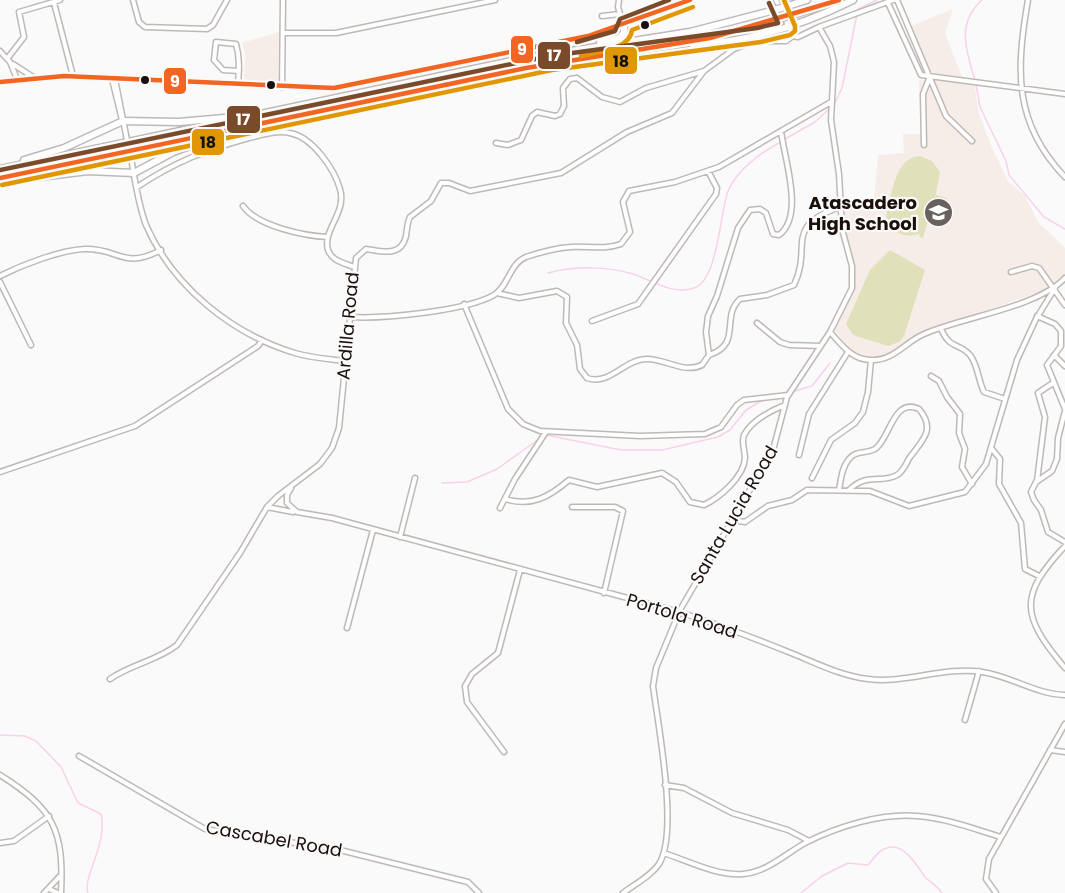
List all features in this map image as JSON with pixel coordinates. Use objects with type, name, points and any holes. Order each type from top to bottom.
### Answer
[{"type":"highway","points":[[0,169],[588,48],[690,32],[807,0]]},
{"type":"highway","points":[[672,46],[775,20],[839,0]]},
{"type":"highway","points":[[0,180],[526,68],[672,46],[719,42],[788,28],[853,0]]},
{"type":"highway","points":[[588,48],[597,43],[619,38],[624,33],[624,25]]},
{"type":"highway","points":[[0,169],[64,148],[123,121],[179,122],[252,116]]},
{"type":"highway","points":[[0,180],[88,171],[134,173],[187,146],[248,126]]},
{"type":"main road","points":[[0,82],[33,77],[73,76],[238,86],[334,88],[588,36],[690,0]]},
{"type":"street","points":[[9,60],[24,37],[19,12],[60,0]]},
{"type":"street","points":[[134,0],[139,22],[145,27],[203,31],[213,26],[227,0]]},
{"type":"street","points":[[282,88],[283,0]]},
{"type":"street","points":[[282,33],[336,33],[495,0]]},
{"type":"street","points":[[619,0],[624,25]]},
{"type":"street","points":[[776,0],[793,36]]},
{"type":"street","points":[[972,141],[949,121],[929,78],[897,0],[888,3],[917,71],[921,75],[929,78],[1065,94]]},
{"type":"street","points":[[1028,0],[1019,58],[1021,89],[1035,135],[1045,153],[1065,177]]},
{"type":"street","points":[[54,3],[73,76]]},
{"type":"street","name":"Ardilla Road","points":[[110,679],[131,667],[168,652],[177,645],[240,553],[267,507],[320,464],[335,441],[357,255],[363,250],[387,252],[400,247],[405,239],[410,217],[431,201],[441,183],[449,183],[470,191],[561,173],[627,132],[672,113],[704,71],[742,45],[755,41],[786,41],[793,36],[798,37],[819,27],[888,3]]},
{"type":"street","points":[[602,16],[620,14]]},
{"type":"street","name":"Santa Lucia Road","points":[[664,853],[668,823],[653,682],[679,612],[773,450],[788,395],[822,346],[850,297],[853,284],[853,270],[842,229],[840,207],[832,102],[833,57],[819,27]]},
{"type":"street","points":[[238,86],[240,58],[235,42],[216,42],[214,60],[223,70],[239,71]]},
{"type":"street","points":[[0,51],[33,77]]},
{"type":"street","points":[[9,60],[17,79]]},
{"type":"street","points":[[496,143],[508,145],[521,140],[532,116],[537,112],[555,116],[560,114],[564,106],[563,88],[570,79],[578,78],[602,97],[620,102],[645,88],[704,71]]},
{"type":"street","points":[[924,145],[922,94],[929,78]]},
{"type":"street","points":[[114,79],[144,220],[160,250],[181,278],[204,302],[226,319],[262,340],[298,354],[345,361]]},
{"type":"street","points":[[497,293],[514,267],[524,258],[563,248],[603,248],[624,243],[630,232],[624,199],[631,190],[675,182],[708,171],[741,156],[832,102]]},
{"type":"street","points":[[350,317],[398,316],[464,304],[497,293],[519,298],[550,291],[563,293],[567,297],[566,324],[577,345],[580,369],[590,379],[603,379],[628,364],[646,359],[697,367],[704,363],[709,354],[706,329],[708,316],[717,296],[740,224],[750,210],[760,209],[766,213],[773,234],[779,235],[785,229],[790,216],[792,195],[782,131]]},
{"type":"street","points":[[136,187],[179,161],[200,152],[274,132],[301,136],[333,173],[340,189],[341,208],[328,237],[328,248],[332,256],[354,267]]},
{"type":"street","points":[[592,321],[638,304],[716,194],[717,188],[708,171]]},
{"type":"street","points":[[243,206],[252,217],[306,236],[328,237]]},
{"type":"street","points":[[709,354],[720,350],[729,339],[731,314],[740,299],[767,295],[794,285],[806,230],[816,216],[840,207]]},
{"type":"street","points":[[0,276],[30,263],[83,249],[101,251],[133,260],[147,258],[160,250]]},
{"type":"street","points":[[1011,272],[1037,267],[1055,288],[1065,305]]},
{"type":"street","points":[[732,520],[745,522],[768,506],[789,501],[807,490],[873,491],[909,506],[965,492],[986,464],[1017,360],[1037,316],[1055,288],[1065,278]]},
{"type":"street","points":[[0,282],[31,345]]},
{"type":"street","points":[[830,332],[848,352],[857,358],[871,360],[891,355],[923,334],[1055,288]]},
{"type":"street","points":[[464,304],[508,409],[523,424],[546,432],[604,432],[640,436],[705,434],[721,427],[737,405],[744,400],[788,395]]},
{"type":"street","points":[[1036,482],[1048,475],[1057,459],[1058,438],[1065,410],[1047,365],[1062,341],[1061,331],[1055,324],[1037,316]]},
{"type":"street","points":[[757,323],[780,342],[789,345],[822,346]]},
{"type":"street","points":[[941,329],[950,344],[967,351],[975,361],[984,392],[1005,399]]},
{"type":"street","points":[[0,472],[135,426],[258,346],[262,340]]},
{"type":"street","points":[[799,454],[809,414],[848,352]]},
{"type":"street","points":[[1054,355],[1065,366]]},
{"type":"street","points":[[812,478],[831,440],[855,423],[863,412],[868,392],[871,360]]},
{"type":"street","points":[[931,376],[939,381],[946,397],[960,414],[959,433],[965,449],[962,468],[972,484]]},
{"type":"street","points":[[1053,383],[1038,393],[1045,417],[1036,482],[1032,495],[1041,510],[1050,535],[1065,544],[1039,576],[1031,596],[1032,619],[1048,647],[1065,668]]},
{"type":"street","points":[[505,499],[515,502],[544,499],[569,480],[597,487],[662,473],[676,482],[690,502],[704,505],[726,491],[742,468],[745,458],[742,442],[751,427],[766,414],[785,405]]},
{"type":"street","points":[[839,490],[844,468],[851,457],[876,448],[901,410],[909,407],[919,409],[928,423],[928,434],[901,472],[892,477],[868,478],[849,490]]},
{"type":"street","points":[[500,508],[515,478],[546,432]]},
{"type":"street","points":[[992,448],[1000,459],[999,484],[1022,523],[1025,569],[1039,576]]},
{"type":"street","points":[[400,537],[415,478]]},
{"type":"street","points":[[292,487],[286,500],[290,508],[297,512]]},
{"type":"street","name":"Portola Road","points":[[267,507],[332,518],[679,612],[726,627],[849,675],[892,679],[937,672],[979,671],[1005,677],[1043,692],[1065,694]]},
{"type":"street","points":[[572,507],[615,507],[623,511],[604,592]]},
{"type":"street","points":[[347,628],[372,530]]},
{"type":"street","points":[[504,752],[467,702],[465,686],[471,674],[498,653],[520,570]]},
{"type":"street","points":[[965,720],[979,671]]},
{"type":"street","points":[[996,893],[986,879],[986,869],[1001,837],[1065,724]]},
{"type":"street","points":[[1050,750],[1065,752]]},
{"type":"street","name":"Cascabel Road","points":[[79,756],[205,829],[340,850],[467,882],[480,893]]},
{"type":"street","points":[[0,775],[39,802],[49,816],[62,859],[59,893],[46,891]]},
{"type":"street","points":[[665,785],[684,788],[732,813],[788,830],[809,841]]},
{"type":"street","points":[[623,893],[654,870],[664,853],[722,872],[744,874],[778,862],[809,841],[843,827],[910,815],[936,819],[1001,837]]},
{"type":"street","points":[[0,843],[14,841],[49,816]]},
{"type":"street","points":[[46,891],[61,875]]},
{"type":"shaded area","points":[[953,9],[945,33],[962,77],[931,72],[911,26]]},
{"type":"shaded area","points":[[279,32],[278,81],[244,80],[245,54],[242,43]]},
{"type":"shaded area","name":"Atascadero High School","points":[[919,80],[974,84],[979,113],[991,146],[1008,181],[1025,196],[1038,222],[1065,248],[1065,274],[1042,291],[918,335],[887,356],[866,358],[854,354],[835,330],[855,287],[854,264],[847,241],[843,204],[874,203],[878,155],[904,153],[903,134],[921,134]]},
{"type":"green space","points":[[920,156],[932,161],[940,172],[935,198],[936,195],[947,198],[943,213],[931,210],[923,238],[919,237],[920,234],[905,235],[897,232],[887,222],[886,216],[899,170],[911,158]]},
{"type":"green space","points":[[890,250],[925,270],[904,336],[899,342],[888,346],[853,335],[846,324],[870,270]]},
{"type":"waterway","points":[[834,105],[842,88],[858,9],[877,0]]},
{"type":"waterway","points":[[975,80],[965,38],[969,18],[982,0]]},
{"type":"waterway","points":[[976,85],[980,107],[1006,161],[1009,175],[1044,217],[1065,229]]},
{"type":"waterway","points":[[785,139],[815,122],[830,108]]},
{"type":"waterway","points":[[548,273],[569,269],[602,268],[623,271],[678,290],[694,288],[702,283],[713,260],[725,201],[732,183],[750,162],[781,142]]},
{"type":"waterway","points":[[785,394],[812,386],[830,363]]},
{"type":"waterway","points":[[546,435],[621,450],[662,450],[718,437],[730,430],[746,410],[763,400]]},
{"type":"waterway","points":[[442,483],[467,482],[497,469],[539,439]]},
{"type":"waterway","points":[[0,735],[25,736],[36,741],[61,767],[78,803],[101,814],[101,837],[88,879],[88,893]]},
{"type":"waterway","points":[[801,893],[822,876],[848,863],[868,865],[881,851],[895,847],[907,854],[925,877],[942,893]]},
{"type":"transit line","name":"17","points":[[577,42],[615,31],[620,19],[669,0]]},
{"type":"transit line","name":"9","points":[[0,82],[64,76],[334,88],[588,36],[690,0]]},
{"type":"transit line","name":"18","points":[[2,185],[552,70],[761,42],[790,35],[795,31],[784,0]]},
{"type":"transit line","name":"9","points":[[0,178],[526,68],[710,38],[839,0]]},
{"type":"transit line","name":"17","points":[[0,170],[550,56],[757,28],[778,23],[769,3]]},
{"type":"transit line","name":"18","points":[[581,56],[619,46],[630,37],[632,30],[693,7]]},
{"type":"place","name":"Atascadero High School","points":[[938,213]]}]
